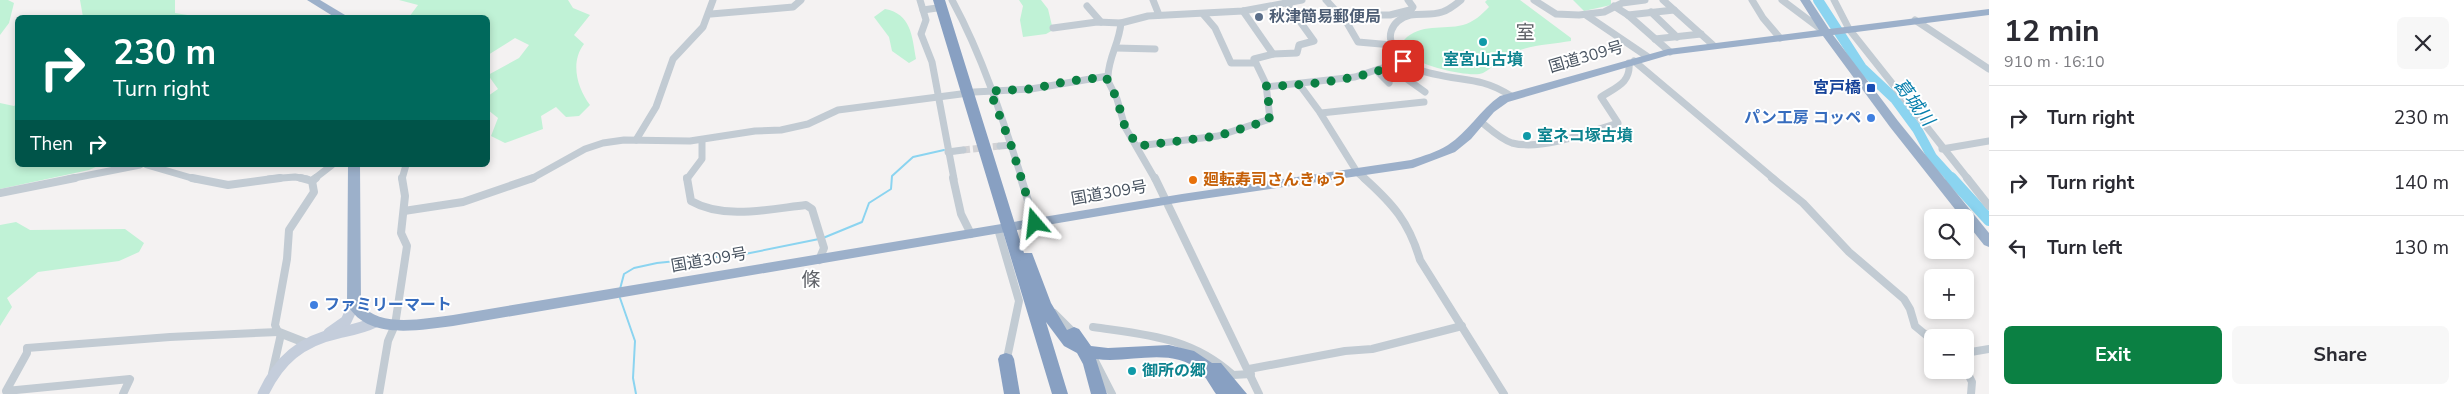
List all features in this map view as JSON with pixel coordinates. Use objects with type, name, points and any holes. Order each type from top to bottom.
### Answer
[{"type":"highway","points":[[312,0],[340,15]]},
{"type":"highway","points":[[1805,0],[1917,154],[1989,242]]},
{"type":"highway","points":[[941,5],[1036,330],[1050,394]]},
{"type":"highway","name":"国道309号","points":[[375,322],[395,324],[508,312],[971,234],[1005,222],[1035,223],[1413,164],[1444,153],[1467,136],[1497,103],[1511,96],[1648,57],[1713,45],[1989,12]]},
{"type":"highway","points":[[960,68],[1005,222],[1059,331],[1077,347],[1106,355],[1162,350],[1181,351],[1206,360],[1220,372],[1239,394]]},
{"type":"highway","points":[[354,167],[354,304],[361,314],[375,322]]},
{"type":"highway","points":[[1036,330],[1060,394]]},
{"type":"highway","points":[[1074,333],[1091,364],[1099,394]]},
{"type":"highway","points":[[1162,350],[1180,353],[1196,361],[1215,378],[1222,389]]},
{"type":"highway","points":[[1006,359],[1012,394]]},
{"type":"main road","points":[[322,337],[346,321],[354,304]]},
{"type":"main road","points":[[264,394],[272,374],[283,360],[306,343],[322,337],[367,327],[375,322]]},
{"type":"street","points":[[636,140],[653,113],[665,87],[673,58],[703,30],[711,14],[713,0]]},
{"type":"street","points":[[711,14],[792,6],[801,0]]},
{"type":"street","points":[[920,0],[926,20],[921,34],[932,62],[961,214],[971,234]]},
{"type":"street","points":[[1153,0],[1158,15]]},
{"type":"street","points":[[1053,28],[1101,22],[1121,23],[1158,15],[1243,11],[1302,0]]},
{"type":"street","points":[[1326,0],[1347,23],[1358,42],[1392,45]]},
{"type":"street","points":[[1374,14],[1390,15],[1410,7],[1428,15],[1442,14],[1461,0]]},
{"type":"street","points":[[1534,0],[1556,14],[1586,15],[1604,12],[1622,2],[1645,0]]},
{"type":"street","points":[[1663,0],[1713,45]]},
{"type":"street","points":[[1752,0],[1763,18],[1780,38]]},
{"type":"street","points":[[1782,0],[1829,32]]},
{"type":"street","points":[[1834,0],[1847,30],[1989,206]]},
{"type":"street","points":[[1138,146],[1218,136],[1269,120],[1267,106],[1269,100],[1266,86],[1254,59],[1273,54],[1295,54],[1298,52],[1299,45],[1314,40],[1286,2]]},
{"type":"street","points":[[923,10],[953,3],[965,24],[1011,145],[1035,223]]},
{"type":"street","points":[[1087,6],[1101,22]]},
{"type":"street","points":[[1614,6],[1628,14],[1670,52]]},
{"type":"street","points":[[1410,7],[1392,29],[1392,45],[1403,61],[1426,71],[1481,83],[1511,96]]},
{"type":"street","points":[[1628,14],[1674,10]]},
{"type":"street","points":[[1243,11],[1273,54]]},
{"type":"street","points":[[1651,12],[1677,37]]},
{"type":"street","points":[[1203,14],[1215,28],[1230,63],[1255,63]]},
{"type":"street","points":[[1586,15],[1648,57]]},
{"type":"street","points":[[1915,20],[1989,69]]},
{"type":"street","points":[[974,92],[1031,89],[1069,81],[1106,77],[1110,74],[1109,62],[1121,36],[1121,23]]},
{"type":"street","points":[[1655,39],[1701,34]]},
{"type":"street","points":[[1116,48],[1155,49]]},
{"type":"street","points":[[1266,86],[1332,80],[1377,71],[1403,61]]},
{"type":"street","points":[[1480,121],[1505,140],[1518,145],[1571,138],[1618,123],[1617,118],[1603,104],[1600,97],[1626,80],[1630,74],[1632,62]]},
{"type":"street","points":[[1632,62],[1803,204],[1849,252],[1904,299],[1910,309],[1915,326],[1924,333]]},
{"type":"street","points":[[1390,67],[1425,92]]},
{"type":"street","points":[[1377,71],[1389,83]]},
{"type":"street","points":[[1106,77],[1117,99],[1125,127],[1138,146],[1167,201],[1259,394]]},
{"type":"street","points":[[1299,84],[1321,113],[1357,172],[1384,196],[1403,218],[1420,260],[1504,394]]},
{"type":"street","points":[[404,211],[440,207],[491,194],[526,182],[585,149],[604,143],[636,140],[702,140],[755,131],[781,130],[808,124],[838,110],[869,104],[961,94]]},
{"type":"street","points":[[1321,113],[1424,102]]},
{"type":"street","points":[[702,140],[702,158],[687,178],[691,200],[698,205],[742,213],[806,205],[812,209],[824,248],[819,260]]},
{"type":"street","points":[[1942,149],[1989,141]]},
{"type":"street","points":[[1000,146],[1011,145]]},
{"type":"street","points":[[948,152],[964,150]]},
{"type":"street","points":[[0,193],[130,167]]},
{"type":"street","points":[[164,167],[211,184],[228,185],[287,178],[301,178],[312,181]]},
{"type":"street","points":[[312,181],[330,167]]},
{"type":"street","points":[[379,394],[388,341],[395,324],[407,246],[401,233],[405,191],[402,177],[405,167]]},
{"type":"street","points":[[272,374],[279,333],[274,325],[287,259],[289,230],[314,192],[312,181]]},
{"type":"street","points":[[1005,222],[1034,290],[1093,356],[1112,394]]},
{"type":"street","points":[[1005,222],[1017,294],[1018,317],[1006,359],[1007,394]]},
{"type":"street","points":[[1018,317],[1031,308],[1051,311]]},
{"type":"street","points":[[1093,328],[1183,342],[1211,355],[1233,376],[1345,351],[1372,349],[1462,326]]},
{"type":"street","points":[[124,394],[130,380],[6,391],[28,352],[27,348],[170,337],[279,333],[306,343]]},
{"type":"street","points":[[1974,352],[1989,349]]},
{"type":"street","points":[[1970,379],[1971,394]]},
{"type":"green space","points":[[0,0],[8,0],[14,3],[9,23],[0,35]]},
{"type":"green space","points":[[80,0],[175,0],[175,13],[188,15],[83,15]]},
{"type":"green space","points":[[399,0],[568,0],[573,8],[590,15],[574,35],[584,44],[577,59],[576,67],[579,83],[590,105],[579,116],[566,117],[556,107],[541,116],[543,129],[505,143],[491,136],[498,118],[490,112],[490,95],[498,89],[490,78],[490,74],[519,58],[529,45],[515,38],[490,54],[490,15],[410,15],[418,5]]},
{"type":"green space","points":[[1019,0],[1041,0],[1048,9],[1053,30],[1046,34],[1023,37],[1020,20],[1023,6]]},
{"type":"green space","points":[[1487,0],[1520,0],[1571,38],[1571,41],[1535,46],[1514,52],[1505,56],[1487,71],[1477,74],[1460,73],[1439,68],[1421,62],[1412,55],[1404,40],[1410,35],[1424,29],[1467,24],[1489,7],[1485,2]]},
{"type":"green space","points":[[1573,0],[1611,0],[1611,5],[1584,11]]},
{"type":"green space","points":[[885,9],[900,16],[909,27],[916,59],[909,63],[892,51],[889,37],[874,17]]},
{"type":"green space","points":[[0,103],[15,105],[15,167],[96,167],[89,170],[0,189]]},
{"type":"green space","points":[[16,222],[30,230],[125,229],[144,243],[139,252],[119,261],[38,272],[7,298],[12,307],[0,326],[0,225]]},
{"type":"waterway","name":"葛城川","points":[[1818,0],[1862,68],[1895,99],[1917,129],[1932,157],[1952,179]]},
{"type":"waterway","points":[[823,238],[862,222],[869,203],[891,189],[892,176],[913,157],[944,150]]},
{"type":"waterway","name":"葛城川","points":[[1951,178],[1989,220]]},
{"type":"waterway","points":[[620,289],[624,274],[634,268],[657,263],[745,254],[819,239]]},
{"type":"waterway","points":[[620,298],[635,341],[633,378],[636,394]]},
{"type":"tunnel","points":[[963,150],[1000,146]]},
{"type":"place","name":"秋津簡易郵便局","points":[[1259,17]]},
{"type":"place","name":"室宮山古墳","points":[[1483,42]]},
{"type":"place","name":"宮戸橋","points":[[1871,88]]},
{"type":"place","name":"パン工房 コッペ","points":[[1871,118]]},
{"type":"place","name":"室ネコ塚古墳","points":[[1527,136]]},
{"type":"place","name":"廻転寿司さんきゅう","points":[[1193,180]]},
{"type":"place","name":"ファミリーマート","points":[[314,305]]},
{"type":"place","name":"御所の郷","points":[[1132,371]]},
{"type":"district","name":"室","points":[[1525,33]]},
{"type":"district","name":"條","points":[[811,280]]},
{"type":"route","points":[[1035,223],[1011,145],[990,91],[1031,89],[1069,81],[1106,77],[1117,99],[1125,127],[1138,146],[1218,136],[1246,125],[1269,120],[1267,106],[1269,100],[1266,86],[1332,80],[1384,69],[1403,61]]}]
